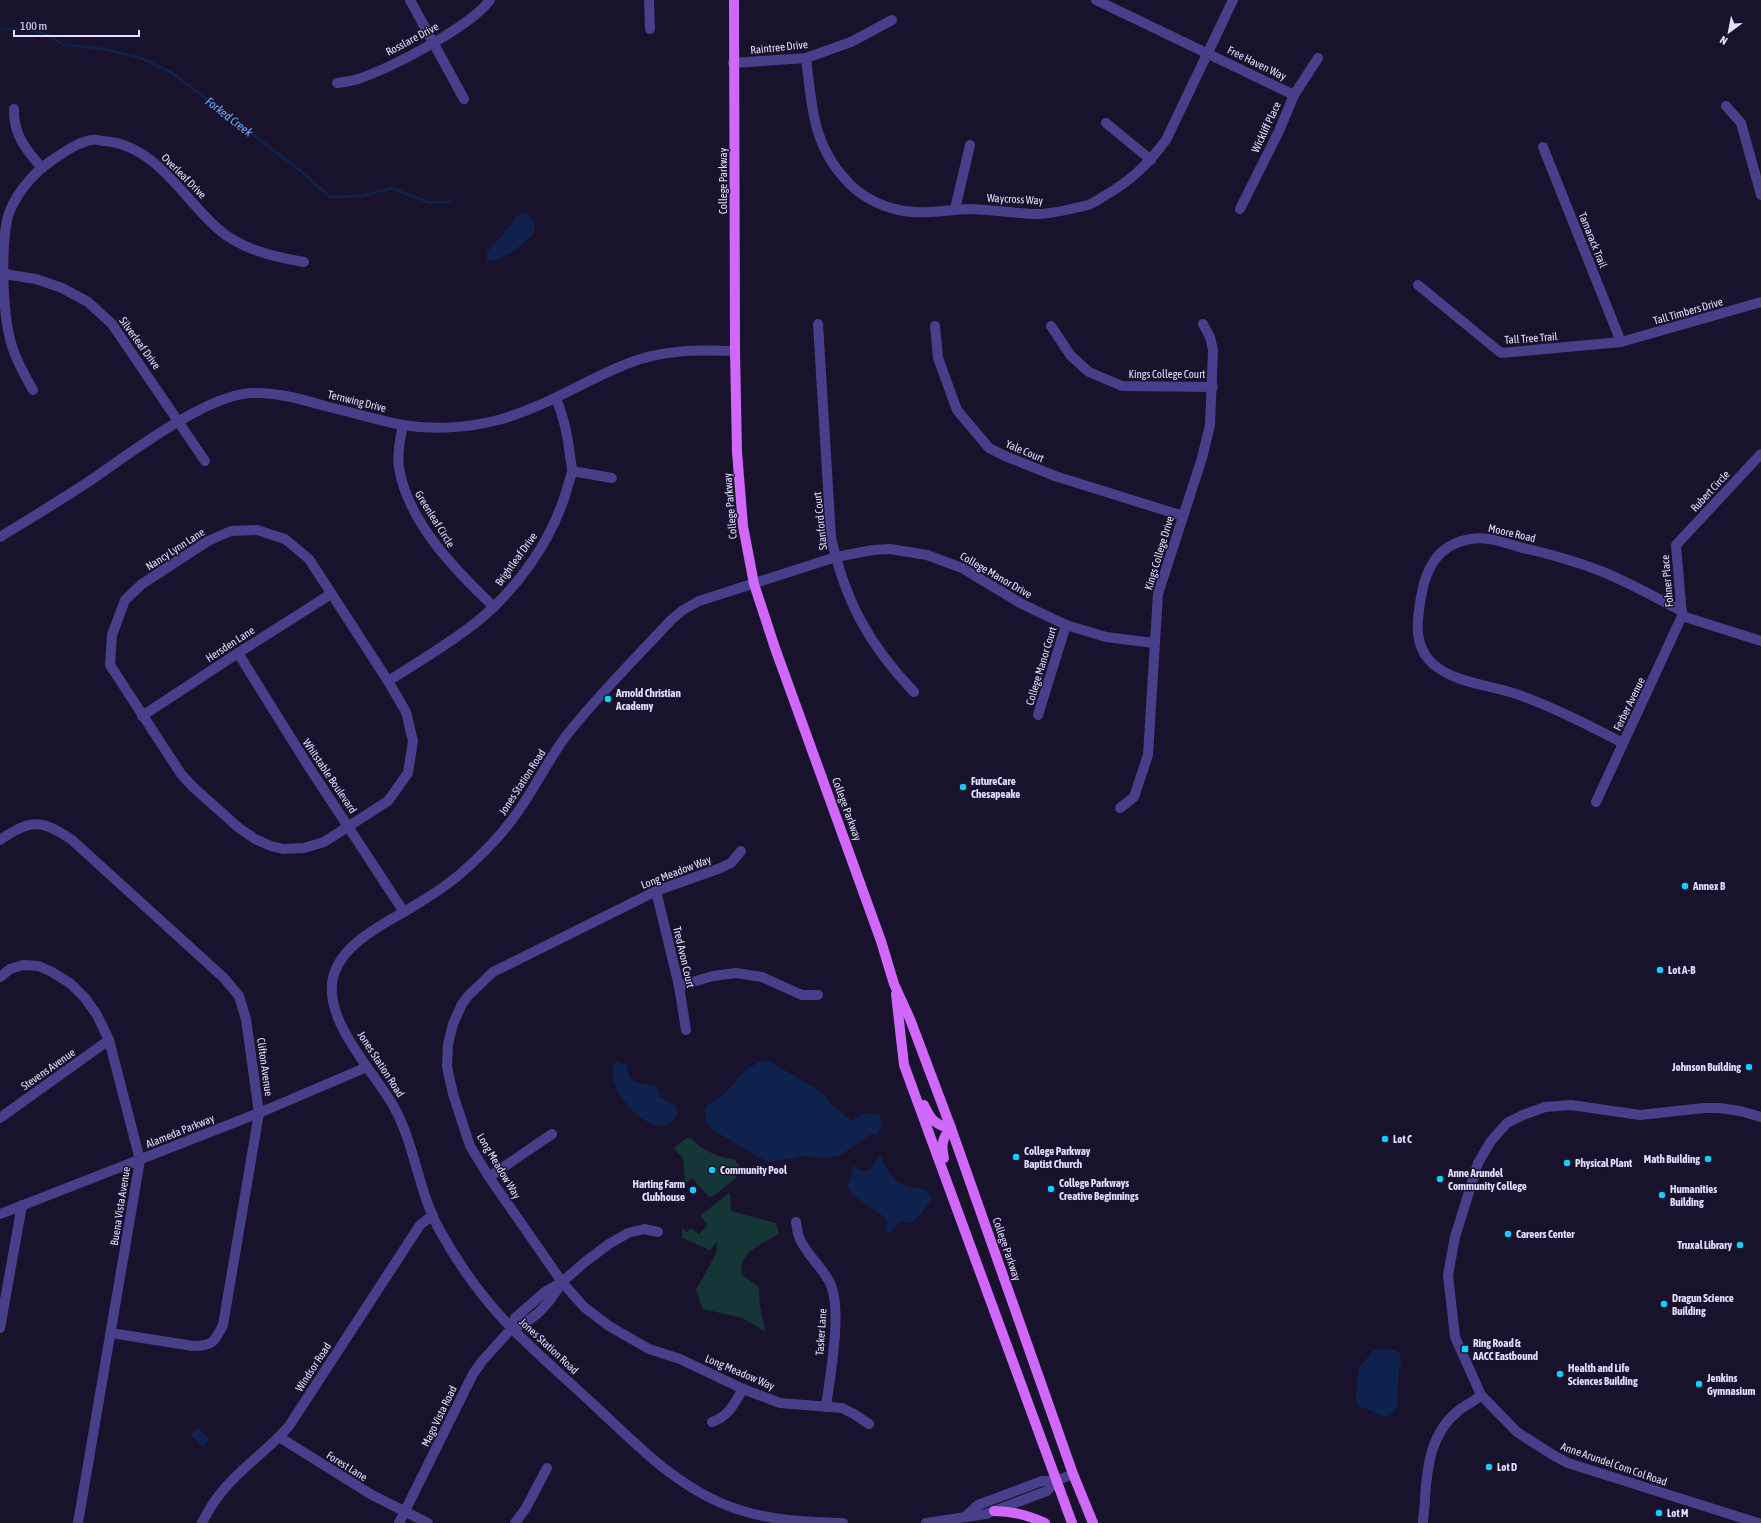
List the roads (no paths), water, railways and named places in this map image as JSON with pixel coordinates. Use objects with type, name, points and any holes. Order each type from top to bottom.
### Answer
[{"type":"main road","name":"College Parkway","points":[[734,0],[733,63],[735,139],[735,351],[737,452],[743,526],[754,584],[775,648],[881,941],[894,984],[910,1019],[951,1128],[1073,1474],[1093,1523]]},
{"type":"main road","name":"College Parkway","points":[[894,984],[904,1065],[1072,1523]]},
{"type":"main road","points":[[904,1065],[928,1114],[935,1123],[940,1126],[951,1128],[944,1137],[942,1147],[950,1189]]},
{"type":"main road","points":[[994,1511],[1012,1511],[1024,1514],[1045,1523]]},
{"type":"street","points":[[410,0],[464,99]]},
{"type":"street","name":"Rosslare Drive","points":[[337,83],[358,79],[390,65],[433,42],[473,17],[490,0]]},
{"type":"street","points":[[649,0],[650,29]]},
{"type":"street","name":"Free Haven Way","points":[[1096,0],[1208,52],[1294,95]]},
{"type":"street","name":"Waycross Way","points":[[806,58],[815,124],[821,142],[830,160],[847,182],[862,194],[884,206],[914,212],[990,209],[1039,214],[1089,204],[1124,185],[1151,160],[1166,140],[1232,0]]},
{"type":"street","name":"Raintree Drive","points":[[733,63],[806,58],[851,42],[892,20]]},
{"type":"street","name":"Wickliff Place","points":[[1240,209],[1279,131],[1294,95],[1318,58]]},
{"type":"street","points":[[1726,106],[1741,124],[1761,195]]},
{"type":"street","points":[[14,109],[14,121],[18,135],[30,154],[42,168]]},
{"type":"street","points":[[1106,123],[1151,160]]},
{"type":"street","name":"Overleaf Drive","points":[[33,390],[19,366],[12,348],[7,325],[2,275],[5,232],[9,211],[21,192],[42,168],[71,148],[91,140],[114,141],[136,150],[160,167],[218,229],[240,242],[262,252],[280,258],[304,262]]},
{"type":"street","points":[[955,210],[970,145]]},
{"type":"street","name":"Tamarack Trail","points":[[1543,147],[1621,342]]},
{"type":"street","name":"Silverleaf Drive","points":[[2,275],[36,279],[62,288],[88,302],[112,324],[144,368],[205,461]]},
{"type":"street","name":"Tall Tree Trail","points":[[1418,285],[1501,353],[1621,342]]},
{"type":"street","name":"Tall Timbers Drive","points":[[1621,342],[1761,302]]},
{"type":"street","name":"Stanford Court","points":[[818,324],[831,537],[836,557],[843,583],[863,627],[894,671],[914,692]]},
{"type":"street","name":"Kings College Drive","points":[[1120,808],[1134,797],[1148,755],[1158,594],[1202,458],[1210,424],[1213,387],[1213,350],[1210,336],[1203,324]]},
{"type":"street","name":"Yale Court","points":[[935,326],[938,358],[957,410],[989,448],[1054,476],[1183,516]]},
{"type":"street","name":"Kings College Court","points":[[1051,326],[1071,356],[1089,372],[1122,386],[1213,387]]},
{"type":"street","name":"Ternwing Drive","points":[[0,537],[69,494],[178,422],[222,399],[250,393],[286,396],[403,425],[462,427],[498,420],[556,398],[629,363],[651,356],[668,352],[689,350],[735,351]]},
{"type":"street","name":"Brightleaf Drive","points":[[388,681],[445,645],[494,607],[519,579],[550,532],[561,508],[572,471],[567,431],[564,418],[556,398]]},
{"type":"street","name":"Greenleaf Circle","points":[[403,425],[399,443],[398,466],[405,494],[438,549],[462,578],[494,607]]},
{"type":"street","name":"Rubert Circle","points":[[1676,544],[1761,454]]},
{"type":"street","points":[[572,471],[612,478]]},
{"type":"street","name":"Nancy Lynn Lane","points":[[258,530],[285,539],[309,559],[331,594],[388,681],[406,712],[413,742],[408,773],[388,802],[324,842],[304,848],[283,849],[271,846],[255,839],[239,828],[193,787],[181,774],[110,665],[112,635],[125,600],[142,584],[208,541],[231,531],[258,530]]},
{"type":"street","name":"Moore Road","points":[[1623,743],[1556,709],[1520,695],[1449,674],[1431,662],[1422,649],[1417,632],[1417,617],[1426,575],[1436,558],[1445,549],[1465,540],[1487,539],[1568,559],[1598,570],[1682,613],[1761,641]]},
{"type":"street","name":"Fohner Place","points":[[1676,544],[1682,613]]},
{"type":"street","name":"College Manor Drive","points":[[754,584],[836,557],[873,550],[890,549],[927,555],[962,568],[1022,604],[1066,624],[1106,637],[1154,643]]},
{"type":"street","name":"Jones Station Road","points":[[754,584],[699,601],[683,610],[671,620],[606,689],[567,735],[518,813],[485,852],[456,878],[370,933],[344,954],[337,965],[331,989],[335,1011],[340,1023],[367,1067],[394,1106],[404,1128],[424,1196],[449,1246],[491,1305],[512,1328],[632,1441],[676,1479],[748,1518],[843,1523]]},
{"type":"street","name":"Hersden Lane","points":[[142,716],[331,594]]},
{"type":"street","name":"Ferber Avenue","points":[[1596,802],[1682,613]]},
{"type":"street","name":"College Manor Court","points":[[1038,715],[1066,624]]},
{"type":"street","name":"Whitstable Boulevard","points":[[238,653],[307,764],[404,912]]},
{"type":"street","name":"Clifton Avenue","points":[[0,840],[14,830],[29,824],[42,824],[57,829],[72,840],[224,978],[239,996],[246,1019],[259,1112],[223,1325],[215,1341],[204,1346],[193,1346],[111,1333]]},
{"type":"street","name":"Long Meadow Way","points":[[741,851],[731,863],[656,891],[493,972],[477,986],[462,1004],[453,1024],[447,1067],[453,1094],[470,1146],[489,1177],[562,1282],[584,1307],[615,1330],[649,1349],[680,1359],[743,1389],[780,1402],[842,1408],[869,1424]]},
{"type":"street","name":"Tred Avon Court","points":[[656,891],[679,986],[686,1030]]},
{"type":"street","name":"Buena Vista Avenue","points":[[0,976],[10,969],[23,965],[38,966],[52,972],[71,984],[85,998],[97,1015],[109,1040],[140,1160],[78,1523]]},
{"type":"street","points":[[679,986],[713,976],[736,973],[762,977],[802,994],[818,994]]},
{"type":"street","name":"Stevens Avenue","points":[[0,1118],[109,1040]]},
{"type":"street","name":"Alameda Parkway","points":[[0,1214],[140,1160],[367,1067]]},
{"type":"street","name":"Anne Arundel Com Col Road","points":[[1758,1523],[1568,1463],[1517,1432],[1481,1395],[1455,1337],[1448,1275],[1455,1237],[1478,1164],[1491,1141],[1508,1122],[1545,1107],[1571,1105],[1640,1115],[1704,1108],[1719,1108],[1740,1111],[1761,1117]]},
{"type":"street","points":[[489,1177],[552,1134]]},
{"type":"street","points":[[0,1328],[22,1205]]},
{"type":"street","name":"Windsor Road","points":[[202,1523],[212,1503],[225,1486],[279,1437],[298,1412],[420,1225],[433,1215]]},
{"type":"street","name":"Tasker Lane","points":[[796,1222],[798,1236],[806,1251],[819,1265],[831,1286],[835,1302],[836,1320],[826,1407]]},
{"type":"street","points":[[512,1328],[523,1325],[552,1299],[562,1282],[609,1244],[628,1233],[644,1229],[658,1232]]},
{"type":"street","name":"Mago Vista Road","points":[[399,1523],[474,1374],[483,1360],[512,1328]]},
{"type":"street","points":[[712,1422],[721,1419],[728,1413],[743,1389]]},
{"type":"street","points":[[1423,1523],[1428,1462],[1436,1437],[1458,1410],[1474,1401],[1481,1395]]},
{"type":"street","name":"Forest Lane","points":[[279,1437],[357,1486],[428,1523]]},
{"type":"street","points":[[514,1523],[526,1508],[547,1468]]},
{"type":"street","points":[[965,1520],[978,1505],[1042,1481],[1056,1481],[1073,1474]]},
{"type":"street","points":[[926,1523],[965,1520],[994,1511],[1047,1492],[1056,1481]]},
{"type":"water","points":[[522,213],[528,215],[534,223],[534,233],[513,251],[500,258],[487,260],[487,252],[511,225],[516,217]]},
{"type":"water","points":[[616,1061],[627,1065],[629,1078],[638,1083],[657,1087],[660,1097],[676,1106],[677,1114],[672,1122],[663,1126],[653,1124],[641,1118],[630,1108],[621,1097],[615,1084],[613,1072]]},
{"type":"water","points":[[769,1061],[825,1094],[829,1103],[852,1121],[864,1114],[879,1115],[883,1123],[877,1134],[869,1135],[841,1155],[820,1158],[802,1156],[767,1162],[715,1131],[706,1123],[705,1111],[708,1105],[722,1096],[747,1069],[759,1062]]},
{"type":"water","points":[[880,1155],[893,1178],[901,1184],[926,1191],[932,1199],[919,1216],[911,1223],[901,1221],[889,1234],[885,1229],[887,1224],[886,1218],[853,1195],[848,1187],[853,1165],[862,1172],[866,1172],[871,1168]]},
{"type":"water","points":[[1374,1350],[1393,1350],[1400,1353],[1401,1364],[1399,1367],[1397,1407],[1393,1413],[1388,1416],[1380,1415],[1371,1410],[1361,1408],[1356,1403],[1359,1368]]},
{"type":"water","points":[[198,1428],[210,1440],[202,1447],[191,1435]]},
{"type":"waterway","name":"Forked Creek","points":[[0,29],[26,29],[49,35],[64,45],[98,48],[138,57],[171,72],[302,172],[330,197],[362,196],[391,188],[428,202],[450,202]]},
{"type":"place","name":"Arnold Christian Academy","points":[[608,699]]},
{"type":"place","name":"FutureCare Chesapeake","points":[[963,787]]},
{"type":"place","name":"Annex B","points":[[1685,886]]},
{"type":"place","name":"Lot A-B","points":[[1660,970]]},
{"type":"place","name":"Johnson Building","points":[[1749,1067]]},
{"type":"place","name":"Lot C","points":[[1385,1139]]},
{"type":"place","name":"College Parkway Baptist Church","points":[[1016,1157]]},
{"type":"place","name":"Math Building","points":[[1708,1159]]},
{"type":"place","name":"Physical Plant","points":[[1567,1163]]},
{"type":"place","name":"Community Pool","points":[[712,1170]]},
{"type":"place","name":"Anne Arundel Community College","points":[[1440,1179]]},
{"type":"place","name":"College Parkways Creative Beginnings","points":[[1051,1189]]},
{"type":"place","name":"Harting Farm Clubhouse","points":[[693,1190]]},
{"type":"place","name":"Humanities Building","points":[[1662,1195]]},
{"type":"place","name":"Careers Center","points":[[1508,1234]]},
{"type":"place","name":"Truxal Library","points":[[1740,1245]]},
{"type":"place","name":"Dragun Science Building","points":[[1664,1304]]},
{"type":"place","name":"Ring Road & AACC Eastbound","points":[[1465,1349]]},
{"type":"place","name":"Health and Life Sciences Building","points":[[1560,1374]]},
{"type":"place","name":"Jenkins Gymnasium","points":[[1699,1384]]},
{"type":"place","name":"Lot D","points":[[1489,1467]]},
{"type":"place","name":"Lot M","points":[[1659,1513]]}]
